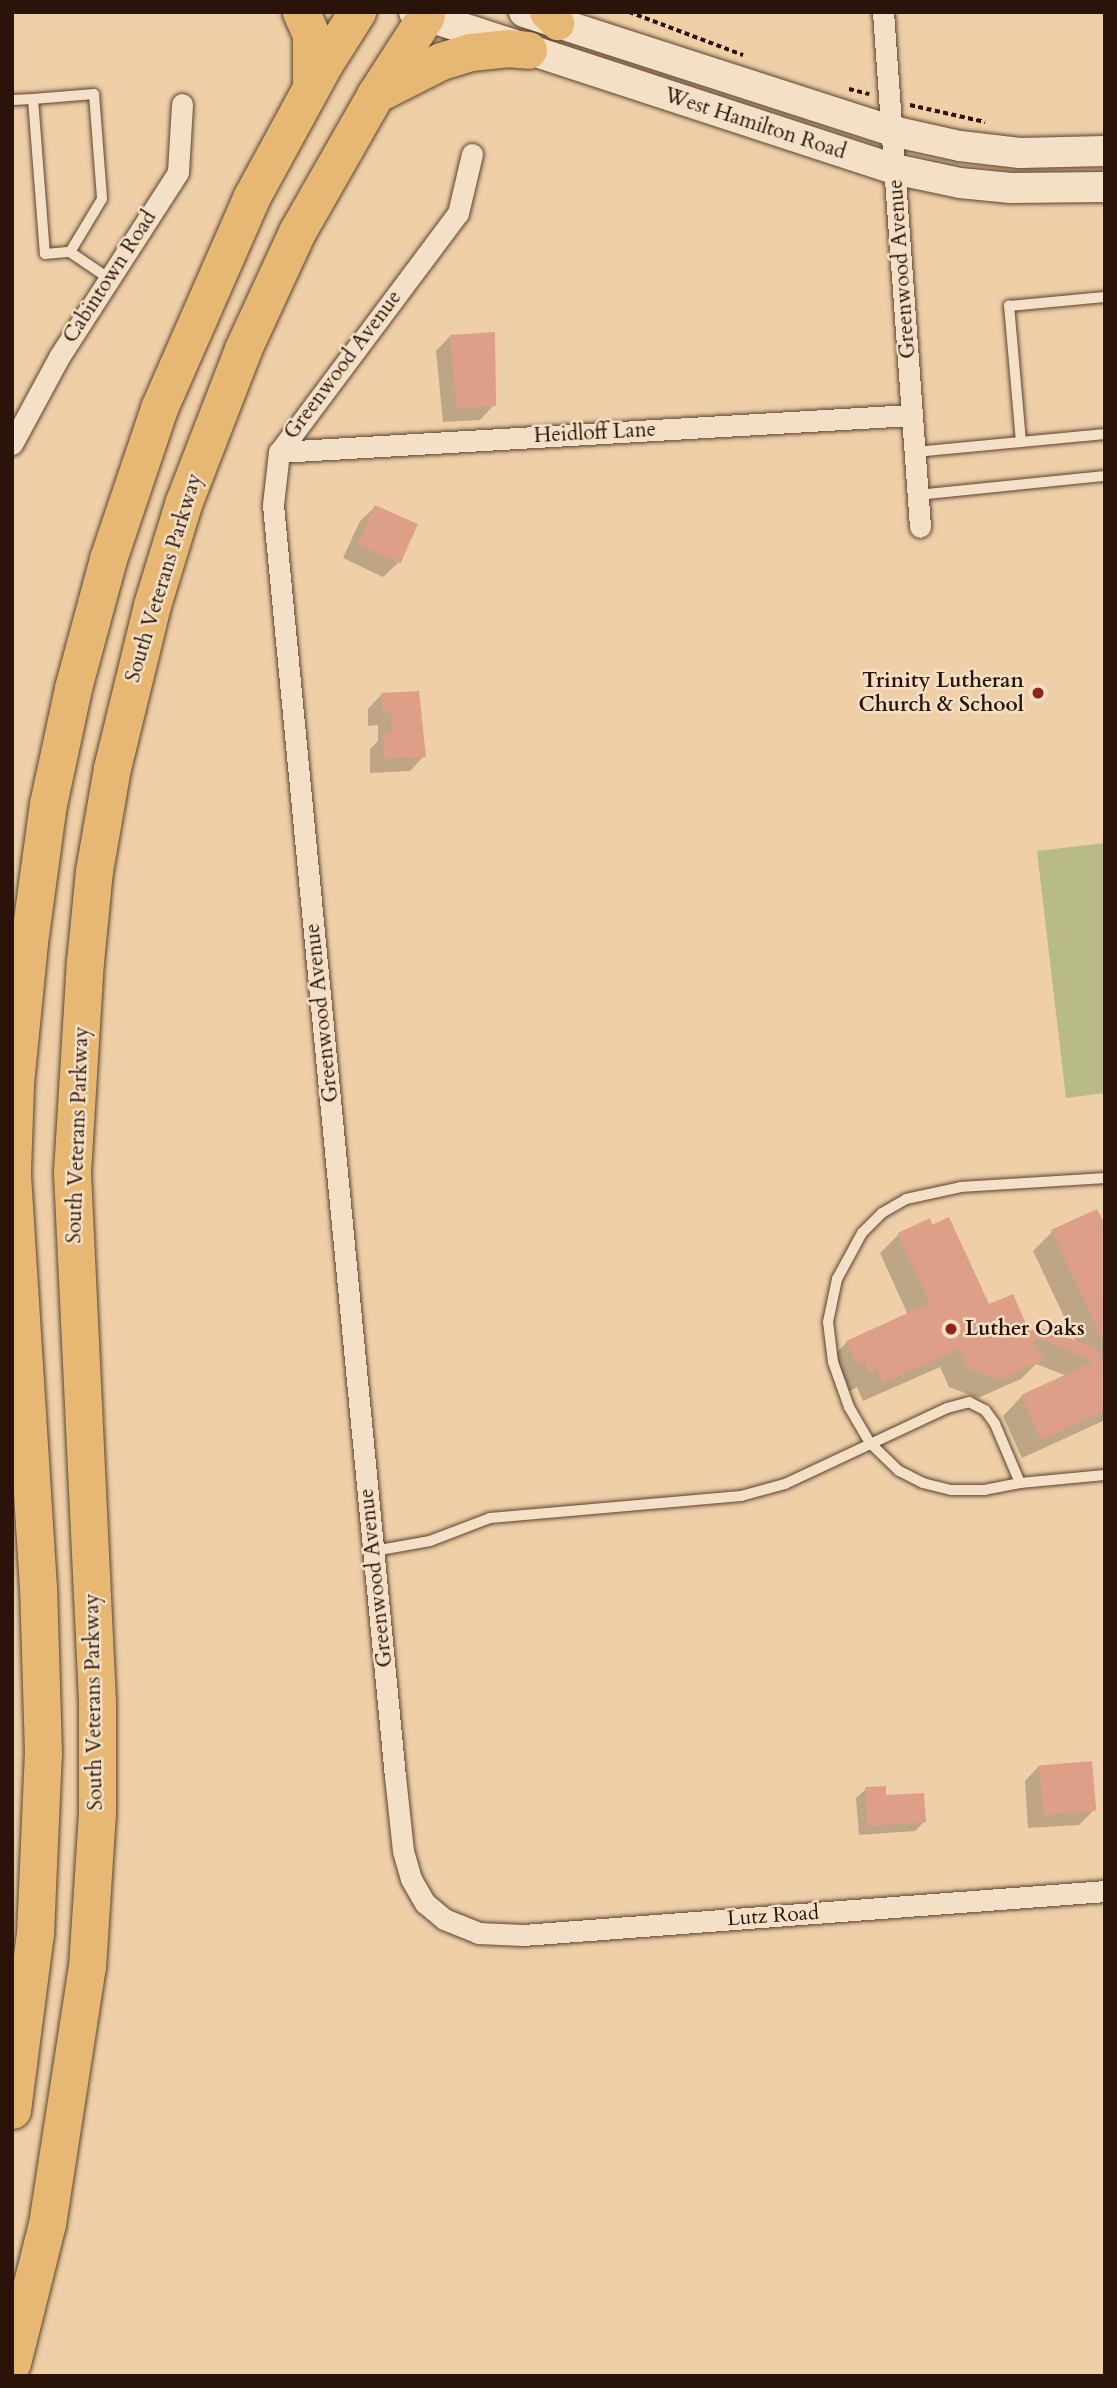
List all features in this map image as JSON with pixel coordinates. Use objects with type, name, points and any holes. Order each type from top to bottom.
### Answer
[{"type":"highway","points":[[301,12],[311,34],[313,64],[310,88]]},
{"type":"highway","points":[[12,2110],[35,1934],[43,1754],[38,1588],[12,1173],[15,1083],[29,942],[48,804],[73,688],[108,559],[159,408],[251,198],[310,88],[356,12]]},
{"type":"highway","name":"South Veterans Parkway","points":[[12,2363],[47,2224],[87,1967],[97,1814],[97,1701],[72,1171],[94,871],[131,685],[183,504],[243,349],[297,232],[423,14]]},
{"type":"highway","points":[[374,95],[441,61],[471,52],[506,48],[528,50]]},
{"type":"highway","points":[[32,2376],[95,2068],[87,1967]]},
{"type":"main road","name":"West Hamilton Road","points":[[523,12],[551,18],[892,131],[960,146],[1020,153],[1105,151]]},
{"type":"main road","name":"West Hamilton Road","points":[[423,14],[894,169],[960,183],[1011,188],[1105,187]]},
{"type":"street","name":"Greenwood Avenue","points":[[883,12],[920,527]]},
{"type":"street","name":"Cabintown Road","points":[[12,444],[58,357],[178,172],[183,104]]},
{"type":"street","name":"Greenwood Avenue","points":[[444,1919],[425,1903],[411,1879],[403,1851],[273,505],[279,452],[458,213],[472,154]]},
{"type":"street","name":"Heidloff Lane","points":[[279,452],[912,415]]},
{"type":"street","name":"Lutz Road","points":[[444,1919],[478,1933],[523,1935],[1105,1891]]},
{"type":"lane","points":[[12,100],[94,94],[102,199],[69,252]]},
{"type":"lane","points":[[33,99],[45,254],[69,252],[108,278]]},
{"type":"lane","points":[[1021,442],[1009,306],[1105,297]]},
{"type":"lane","points":[[915,453],[1105,434]]},
{"type":"lane","points":[[918,495],[1105,476]]},
{"type":"lane","points":[[1105,1178],[961,1187],[906,1199],[882,1213],[862,1233],[837,1279],[828,1322],[833,1362],[845,1396],[870,1443],[899,1471],[923,1483],[951,1490],[985,1489],[1105,1475]]},
{"type":"lane","points":[[374,1551],[430,1541],[490,1518],[741,1496],[785,1483],[947,1408],[968,1402],[985,1410],[995,1424],[1020,1483]]},
{"type":"path","points":[[629,12],[746,56]]},
{"type":"path","points":[[849,89],[989,123]]},
{"type":"green space","points":[[1105,843],[1105,1093],[1066,1098],[1037,851]]},
{"type":"building","points":[[495,332],[496,406],[457,408],[450,335]]},
{"type":"building","points":[[375,505],[418,524],[400,563],[358,544]]},
{"type":"building","points":[[419,691],[426,757],[384,759],[383,733],[392,733],[391,712],[382,712],[381,693]]},
{"type":"building","name":"Luther Oaks","points":[[1097,1209],[1105,1224],[1105,1345],[1051,1230]]},
{"type":"building","name":"Luther Oaks","points":[[949,1217],[989,1304],[1013,1294],[1029,1331],[1039,1327],[1096,1348],[1101,1359],[1105,1357],[1105,1411],[1041,1440],[1021,1395],[1091,1363],[1088,1358],[1040,1339],[1034,1341],[1043,1360],[999,1380],[968,1368],[959,1349],[883,1383],[877,1369],[869,1373],[864,1360],[856,1364],[846,1341],[930,1303],[898,1233],[930,1218],[932,1225]]},
{"type":"building","points":[[1092,1761],[1096,1811],[1044,1815],[1039,1766]]},
{"type":"building","points":[[886,1786],[886,1795],[924,1793],[926,1822],[868,1826],[865,1787]]},
{"type":"place","name":"Trinity Lutheran Church & School","points":[[1038,693]]},
{"type":"place","name":"Luther Oaks","points":[[951,1329]]}]
